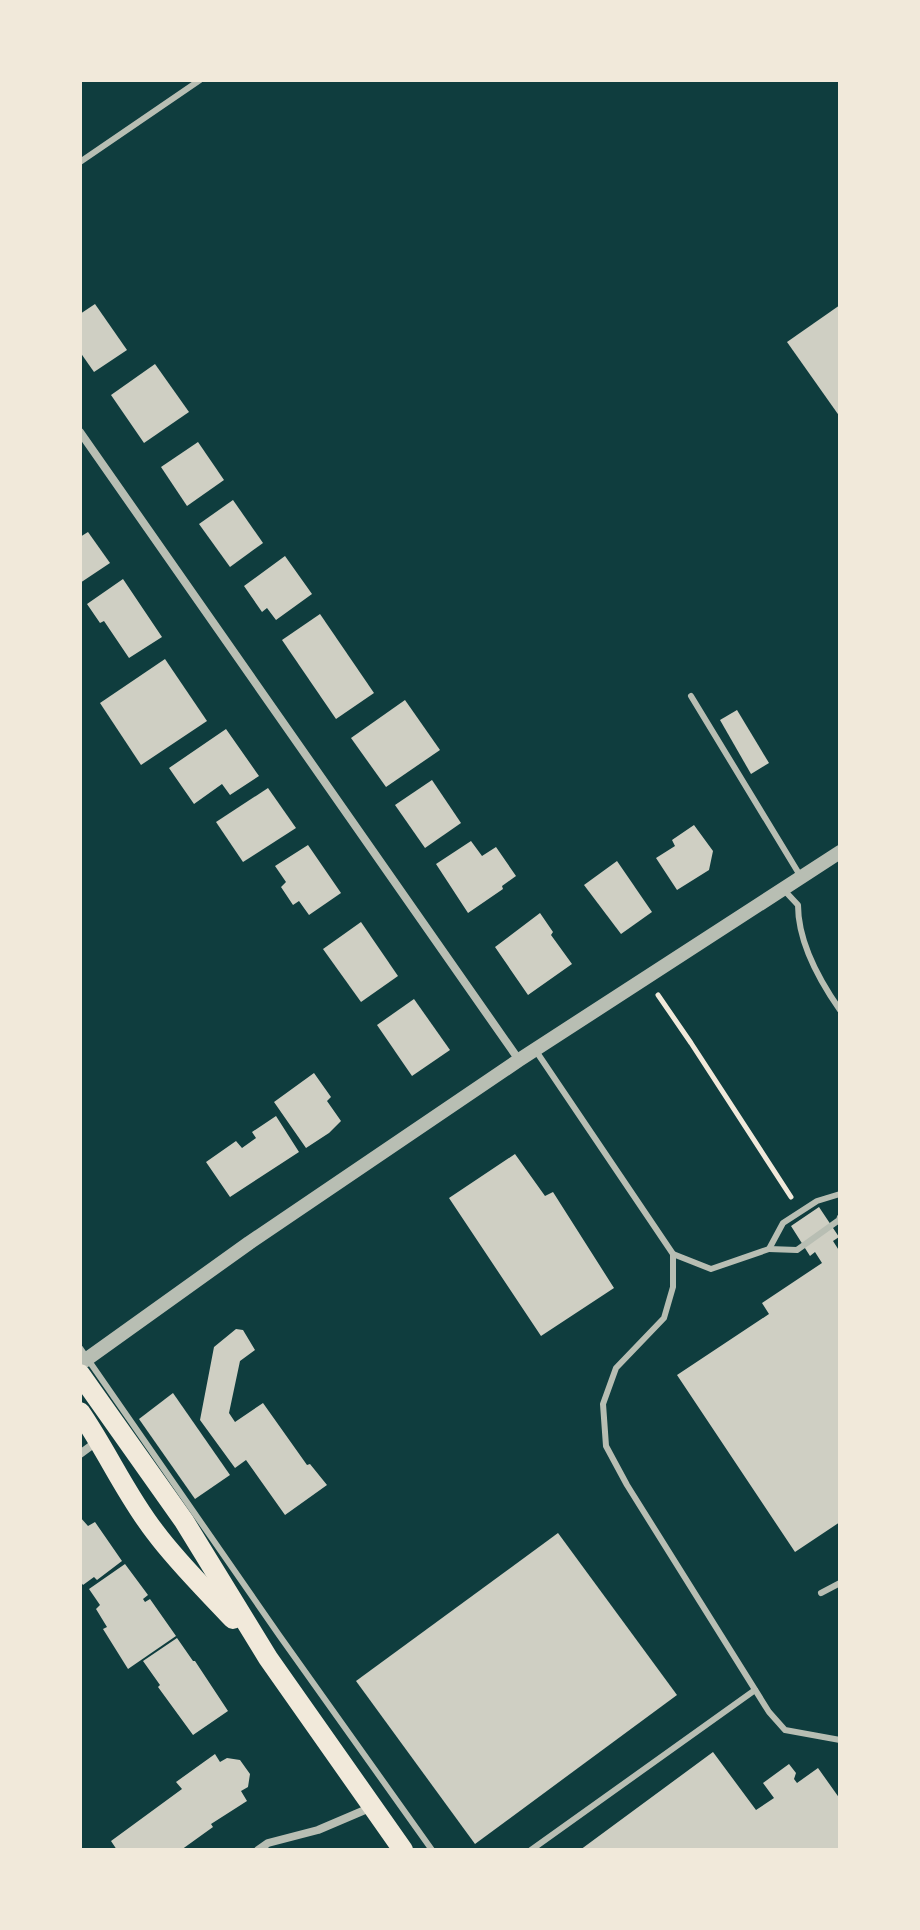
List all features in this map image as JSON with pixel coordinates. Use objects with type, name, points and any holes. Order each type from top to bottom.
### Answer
[{"type":"main road","points":[[82,1361],[117,1427],[184,1521],[268,1658],[403,1850]]},
{"type":"main road","points":[[80,1412],[155,1533],[268,1658]]},
{"type":"street","points":[[80,432],[519,1060]]},
{"type":"street","points":[[82,1361],[249,1243],[519,1060],[840,852]]},
{"type":"street","points":[[80,1454],[117,1427]]},
{"type":"street","points":[[258,1850],[268,1843],[318,1830],[373,1807]]},
{"type":"lane","points":[[80,162],[200,80]]},
{"type":"lane","points":[[691,696],[801,877]]},
{"type":"lane","points":[[783,889],[798,905],[798,923],[813,964],[821,983],[840,1010]]},
{"type":"lane","points":[[535,1050],[673,1254],[673,1287],[664,1318],[616,1368],[603,1404],[606,1446],[627,1485],[769,1712],[785,1730],[840,1740]]},
{"type":"lane","points":[[769,1249],[783,1223],[817,1201],[840,1194]]},
{"type":"lane","points":[[673,1254],[711,1269],[769,1249],[797,1250],[840,1217]]},
{"type":"lane","points":[[82,1361],[432,1850]]},
{"type":"lane","points":[[821,1593],[840,1583]]},
{"type":"lane","points":[[531,1850],[755,1690]]},
{"type":"path","points":[[646,979],[801,1211]]},
{"type":"building","points":[[95,304],[127,350],[94,372],[80,352],[80,314]]},
{"type":"building","points":[[840,305],[840,417],[787,342]]},
{"type":"building","points":[[155,364],[189,412],[144,443],[111,395]]},
{"type":"building","points":[[198,442],[224,480],[187,506],[161,467]]},
{"type":"building","points":[[233,500],[263,543],[230,567],[199,524]]},
{"type":"building","points":[[88,532],[110,563],[80,583],[80,537]]},
{"type":"building","points":[[285,556],[312,594],[276,620],[267,608],[262,612],[244,586]]},
{"type":"building","points":[[123,579],[162,637],[129,658],[104,621],[100,623],[87,604]]},
{"type":"building","points":[[320,614],[374,693],[336,719],[282,640]]},
{"type":"building","points":[[165,659],[207,721],[141,765],[100,703]]},
{"type":"building","points":[[405,700],[440,750],[386,787],[351,738]]},
{"type":"building","points":[[737,710],[769,763],[751,774],[720,720]]},
{"type":"building","points":[[226,729],[259,776],[230,795],[222,784],[194,804],[169,768]]},
{"type":"building","points":[[432,780],[461,823],[425,848],[395,805]]},
{"type":"building","points":[[268,788],[296,828],[243,862],[216,822]]},
{"type":"building","points":[[694,825],[713,851],[709,870],[677,890],[656,858],[675,846],[672,840]]},
{"type":"building","points":[[471,841],[482,856],[496,847],[516,876],[468,913],[436,864]]},
{"type":"building","points":[[308,845],[341,893],[309,915],[299,901],[293,905],[281,887],[286,882],[275,866]]},
{"type":"building","points":[[617,861],[652,912],[621,934],[584,885]]},
{"type":"building","points":[[540,913],[572,964],[528,995],[495,947]]},
{"type":"building","points":[[361,922],[398,976],[361,1002],[323,949]]},
{"type":"building","points":[[414,999],[450,1050],[412,1076],[377,1025]]},
{"type":"building","points":[[314,1073],[331,1097],[327,1101],[341,1121],[306,1148],[274,1102]]},
{"type":"building","points":[[276,1116],[299,1152],[230,1197],[206,1162],[236,1141],[242,1148],[256,1138],[252,1132]]},
{"type":"building","points":[[515,1154],[545,1196],[553,1192],[614,1288],[541,1336],[449,1198]]},
{"type":"building","points":[[819,1207],[839,1237],[833,1241],[840,1252],[840,1522],[795,1552],[677,1375],[769,1314],[762,1303],[822,1263],[815,1252],[810,1256],[791,1226]]},
{"type":"building","points":[[236,1329],[243,1330],[255,1350],[240,1361],[229,1413],[235,1422],[263,1403],[307,1465],[310,1464],[327,1485],[285,1515],[246,1460],[235,1468],[200,1420],[214,1347]]},
{"type":"building","points":[[173,1393],[230,1475],[195,1499],[139,1419]]},
{"type":"building","points":[[80,1517],[88,1526],[95,1522],[122,1561],[97,1580],[94,1577],[83,1585],[80,1581]]},
{"type":"building","points":[[558,1533],[677,1695],[475,1844],[356,1681]]},
{"type":"building","points":[[125,1564],[148,1595],[143,1599],[145,1602],[150,1599],[176,1636],[128,1669],[103,1629],[107,1627],[96,1609],[100,1605],[89,1589]]},
{"type":"building","points":[[177,1638],[228,1711],[193,1735],[143,1661]]},
{"type":"building","points":[[713,1752],[756,1810],[774,1798],[763,1783],[789,1764],[796,1773],[794,1779],[797,1783],[818,1768],[840,1799],[840,1850],[580,1850]]},
{"type":"building","points":[[215,1754],[220,1762],[227,1758],[240,1760],[250,1774],[248,1787],[241,1791],[247,1801],[211,1824],[213,1827],[181,1850],[117,1850],[111,1841],[182,1789],[176,1782]]}]
